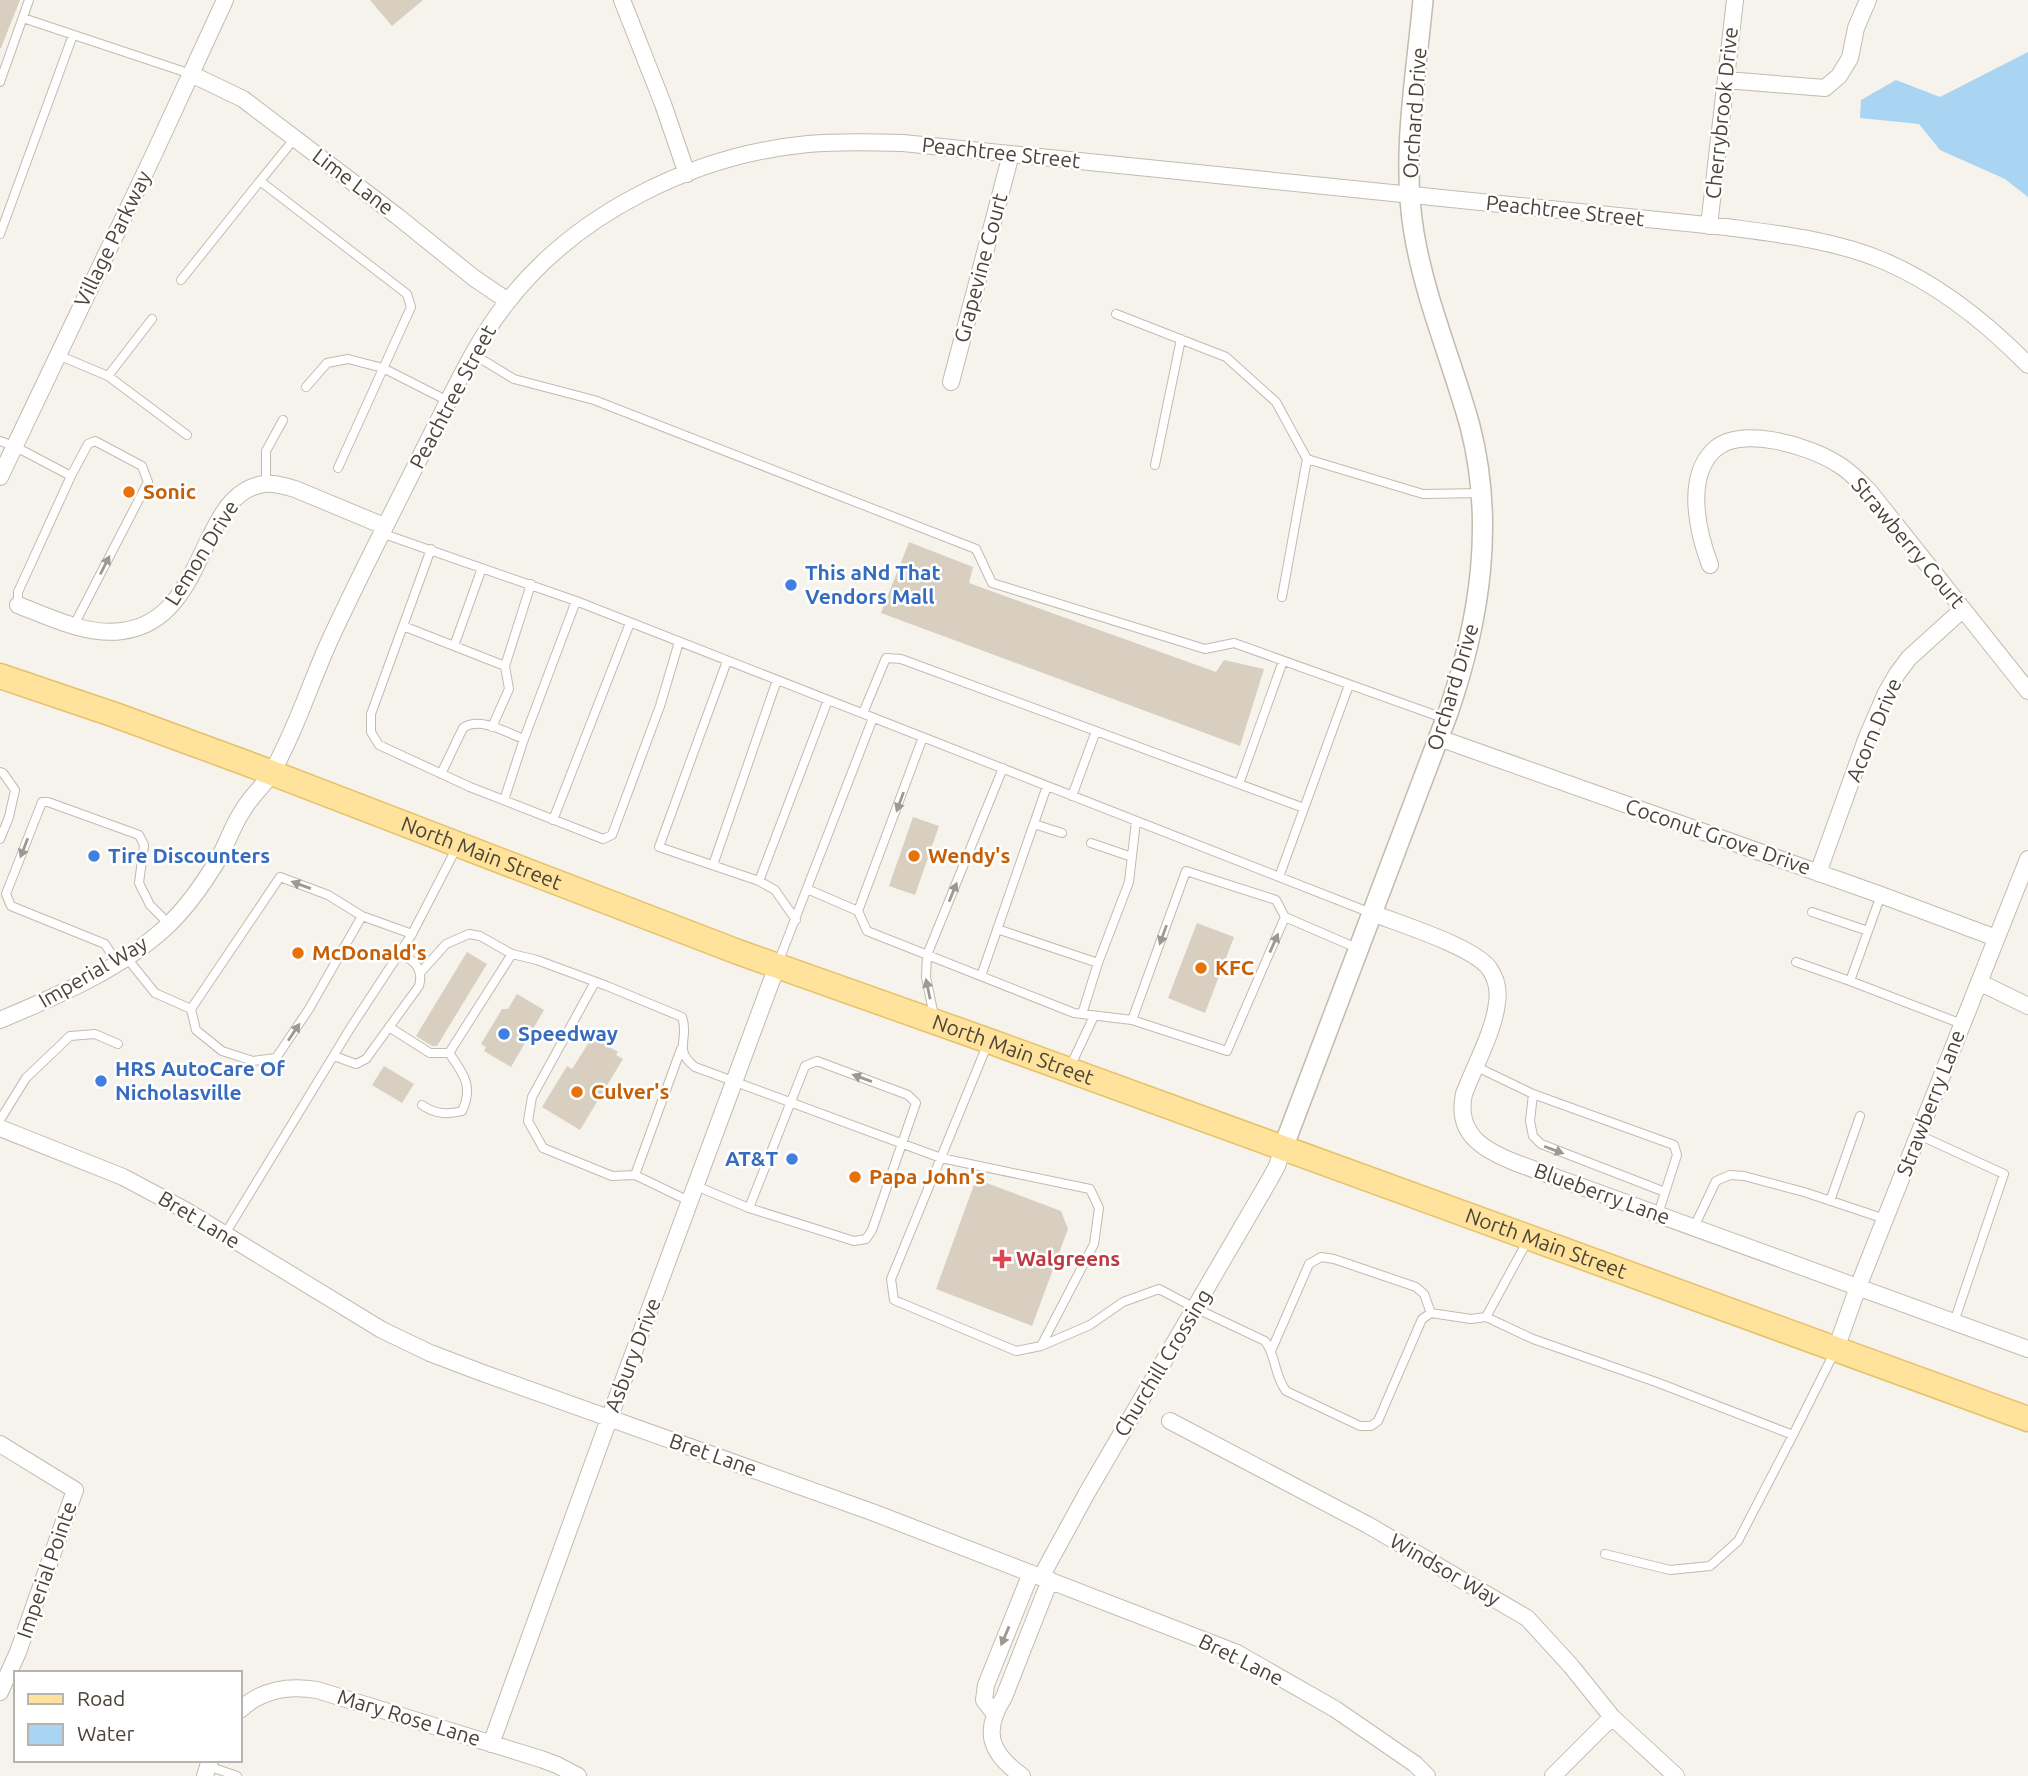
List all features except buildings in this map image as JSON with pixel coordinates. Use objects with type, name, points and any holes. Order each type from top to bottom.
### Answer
[{"type":"main road","name":"North Main Street","points":[[0,676],[271,773],[777,966],[2028,1419]]},
{"type":"street","name":"Village Parkway","points":[[0,477],[7,443],[58,355],[225,0]]},
{"type":"street","points":[[622,0],[687,174]]},
{"type":"street","name":"Orchard Drive","points":[[1283,1148],[1446,719],[1467,653],[1479,591],[1482,493],[1470,428],[1422,272],[1410,196],[1411,123],[1423,0]]},
{"type":"street","name":"Cherrybrook Drive","points":[[1709,226],[1735,0]]},
{"type":"street","points":[[1726,80],[1825,88],[1839,76],[1850,58],[1856,28],[1868,0]]},
{"type":"street","name":"Lime Lane","points":[[191,74],[243,99],[508,302]]},
{"type":"street","name":"Peachtree Street","points":[[271,773],[383,530],[473,354],[508,302],[545,261],[592,223],[638,196],[687,174],[741,156],[773,149],[838,142],[903,144],[1758,231],[1822,242],[1883,261],[1940,290],[1991,329],[2028,365]]},
{"type":"street","name":"Grapevine Court","points":[[951,382],[1011,154]]},
{"type":"street","name":"Strawberry Court","points":[[1710,565],[1697,508],[1698,483],[1706,460],[1714,450],[1724,443],[1738,439],[1753,439],[1789,444],[1822,455],[1854,476],[1883,509],[2028,691]]},
{"type":"street","points":[[266,484],[295,489],[383,530]]},
{"type":"street","name":"Lemon Drive","points":[[18,606],[74,625],[104,631],[137,628],[153,621],[179,596],[226,509],[237,496],[251,487],[266,484]]},
{"type":"street","name":"Acorn Drive","points":[[1818,873],[1867,737],[1896,674],[1909,658],[1963,608]]},
{"type":"street","name":"Coconut Grove Drive","points":[[1439,738],[1996,938]]},
{"type":"street","name":"Imperial Way","points":[[0,1020],[64,992],[122,960],[169,924],[196,893],[219,858],[243,810],[271,773]]},
{"type":"street","name":"Strawberry Lane","points":[[1836,1349],[1858,1287],[2028,859]]},
{"type":"street","name":"Blueberry Lane","points":[[1372,913],[1465,950],[1478,957],[1495,978],[1498,990],[1492,1025],[1474,1066],[1461,1107],[1462,1119],[1475,1140],[1501,1157],[2028,1349]]},
{"type":"street","name":"Asbury Drive","points":[[491,1744],[777,966]]},
{"type":"street","points":[[1979,982],[2028,1006]]},
{"type":"street","name":"Bret Lane","points":[[0,1128],[123,1177],[175,1204],[359,1317],[405,1342],[467,1368],[859,1508],[1237,1653],[1335,1709],[1415,1764],[1427,1776]]},
{"type":"street","name":"Churchill Crossing","points":[[1022,1776],[1011,1768],[995,1748],[991,1726],[994,1713],[984,1700],[986,1685],[1088,1491],[1277,1166],[1283,1148]]},
{"type":"street","name":"Windsor Way","points":[[1170,1421],[1368,1525],[1527,1618],[1571,1666],[1612,1717],[1676,1776]]},
{"type":"street","name":"Imperial Pointe","points":[[0,1444],[75,1490],[18,1652],[0,1692]]},
{"type":"street","name":"Mary Rose Lane","points":[[242,1708],[269,1691],[300,1687],[335,1694],[557,1765],[578,1776]]},
{"type":"street","points":[[1553,1776],[1612,1717]]},
{"type":"lane","points":[[0,82],[29,0]]},
{"type":"lane","points":[[23,18],[191,74]]},
{"type":"lane","points":[[0,234],[73,35]]},
{"type":"lane","points":[[181,281],[295,138]]},
{"type":"lane","points":[[260,181],[407,294],[411,307],[338,468]]},
{"type":"lane","points":[[1116,314],[1226,357],[1276,402],[1307,459],[1282,597]]},
{"type":"lane","points":[[108,376],[152,319]]},
{"type":"lane","points":[[1155,466],[1181,339]]},
{"type":"lane","points":[[473,354],[514,379],[594,400],[976,549],[992,583],[1205,649],[1234,643],[1446,719]]},
{"type":"lane","points":[[58,355],[108,376],[187,435]]},
{"type":"lane","points":[[306,387],[327,363],[348,359],[383,368],[448,401]]},
{"type":"lane","points":[[266,484],[266,452],[282,420]]},
{"type":"lane","points":[[18,606],[18,592],[71,476],[88,444],[95,441],[142,466],[148,482],[74,625]]},
{"type":"lane","points":[[7,443],[71,476]]},
{"type":"lane","points":[[1307,459],[1423,494],[1482,493]]},
{"type":"lane","points":[[383,530],[576,601],[1372,913]]},
{"type":"lane","points":[[431,549],[371,714],[371,732],[379,745],[441,774],[603,839],[612,835],[660,706],[679,642]]},
{"type":"lane","points":[[454,646],[482,568]]},
{"type":"lane","points":[[492,727],[509,689],[505,666],[531,584]]},
{"type":"lane","points":[[504,800],[576,601]]},
{"type":"lane","points":[[554,820],[630,623]]},
{"type":"lane","points":[[403,626],[505,666]]},
{"type":"lane","points":[[863,713],[886,658],[901,659],[1304,808]]},
{"type":"lane","points":[[727,661],[660,847],[759,881],[775,890],[796,920]]},
{"type":"lane","points":[[1239,784],[1283,661]]},
{"type":"lane","points":[[713,865],[777,680]]},
{"type":"lane","points":[[1279,877],[1349,685]]},
{"type":"lane","points":[[759,881],[828,700]]},
{"type":"lane","points":[[777,966],[873,718]]},
{"type":"lane","points":[[441,774],[463,728],[468,724],[482,724],[524,739]]},
{"type":"lane","points":[[1072,796],[1096,731]]},
{"type":"lane","points":[[923,737],[859,911],[867,930],[1073,1013],[1132,1020],[1227,1051],[1285,917]]},
{"type":"lane","points":[[936,1022],[926,977],[927,955],[1003,768]]},
{"type":"lane","points":[[0,772],[15,790],[9,817],[0,839]]},
{"type":"lane","points":[[981,976],[1047,786]]},
{"type":"lane","points":[[169,924],[150,905],[139,883],[144,845],[139,835],[42,802],[6,894],[11,906],[105,944],[155,993],[191,1009]]},
{"type":"lane","points":[[1082,1014],[1129,881],[1136,821]]},
{"type":"lane","points":[[1034,824],[1062,834]]},
{"type":"lane","points":[[225,1234],[412,933],[458,844]]},
{"type":"lane","points":[[1091,844],[1132,857]]},
{"type":"lane","points":[[1132,1020],[1186,871],[1276,900],[1285,917],[1359,948]]},
{"type":"lane","points":[[362,916],[309,1009],[276,1058],[253,1061],[222,1051],[196,1030],[191,1009],[280,877],[328,895],[362,916],[412,933]]},
{"type":"lane","points":[[807,890],[859,911]]},
{"type":"lane","points":[[1850,981],[1881,895]]},
{"type":"lane","points":[[1812,912],[1868,931]]},
{"type":"lane","points":[[997,929],[1098,963]]},
{"type":"lane","points":[[420,973],[446,944],[469,933],[480,936],[512,954],[537,960],[682,1017],[685,1032],[681,1046],[635,1175]]},
{"type":"lane","points":[[334,1056],[347,1062],[359,1063],[366,1059],[419,986],[420,973],[417,965],[400,953]]},
{"type":"lane","points":[[449,1053],[512,954]]},
{"type":"lane","points":[[1796,962],[1962,1024]]},
{"type":"lane","points":[[595,982],[532,1097],[528,1121],[543,1148],[612,1176],[635,1175],[854,1241],[866,1240],[872,1230],[916,1103],[908,1095],[817,1061],[805,1066],[749,1208]]},
{"type":"lane","points":[[1069,1070],[1094,1016]]},
{"type":"lane","points":[[389,1027],[430,1053],[449,1053]]},
{"type":"lane","points":[[0,1120],[26,1079],[70,1036],[95,1034],[118,1044]]},
{"type":"lane","points":[[989,1041],[891,1279],[894,1300],[1016,1352],[1041,1346],[1090,1325],[1122,1302],[1159,1289],[1265,1341],[1272,1349],[1278,1380],[1286,1391],[1360,1426],[1371,1426],[1378,1421],[1422,1319],[1432,1313],[1471,1319],[1486,1317],[1533,1339],[1656,1382],[1793,1435]]},
{"type":"lane","points":[[681,1046],[687,1061],[695,1067],[941,1158],[1090,1189],[1099,1208],[1094,1244],[1041,1346]]},
{"type":"lane","points":[[422,1105],[429,1110],[448,1115],[462,1111],[468,1097],[464,1075],[449,1053]]},
{"type":"lane","points":[[1474,1066],[1533,1094],[1674,1145],[1677,1155],[1658,1214]]},
{"type":"lane","points":[[1533,1094],[1531,1129],[1533,1136],[1541,1144],[1665,1192]]},
{"type":"lane","points":[[1830,1201],[1860,1116]]},
{"type":"lane","points":[[1919,1135],[2004,1174],[1954,1322]]},
{"type":"lane","points":[[1693,1227],[1716,1181],[1730,1174],[1744,1175],[1886,1220]]},
{"type":"lane","points":[[1486,1317],[1530,1238]]},
{"type":"lane","points":[[1272,1349],[1309,1264],[1321,1257],[1416,1287],[1424,1294],[1432,1313]]},
{"type":"lane","points":[[1605,1554],[1670,1570],[1710,1566],[1738,1541],[1836,1349]]},
{"type":"lane","points":[[208,1767],[237,1776]]},
{"type":"water","points":[[2028,52],[2028,197],[2005,179],[1940,150],[1919,124],[1860,118],[1861,100],[1896,80],[1940,97]]},
{"type":"place","name":"Sonic","points":[[129,492]]},
{"type":"place","name":"This aNd That Vendors Mall","points":[[791,585]]},
{"type":"place","name":"Tire Discounters","points":[[94,856]]},
{"type":"place","name":"Wendy's","points":[[914,856]]},
{"type":"place","name":"McDonald's","points":[[298,953]]},
{"type":"place","name":"KFC","points":[[1201,968]]},
{"type":"place","name":"Speedway","points":[[504,1034]]},
{"type":"place","name":"HRS AutoCare Of Nicholasville","points":[[101,1081]]},
{"type":"place","name":"Culver's","points":[[577,1092]]},
{"type":"place","name":"AT&T","points":[[792,1159]]},
{"type":"place","name":"Papa John's","points":[[855,1177]]},
{"type":"place","name":"Walgreens","points":[[1002,1259]]}]
